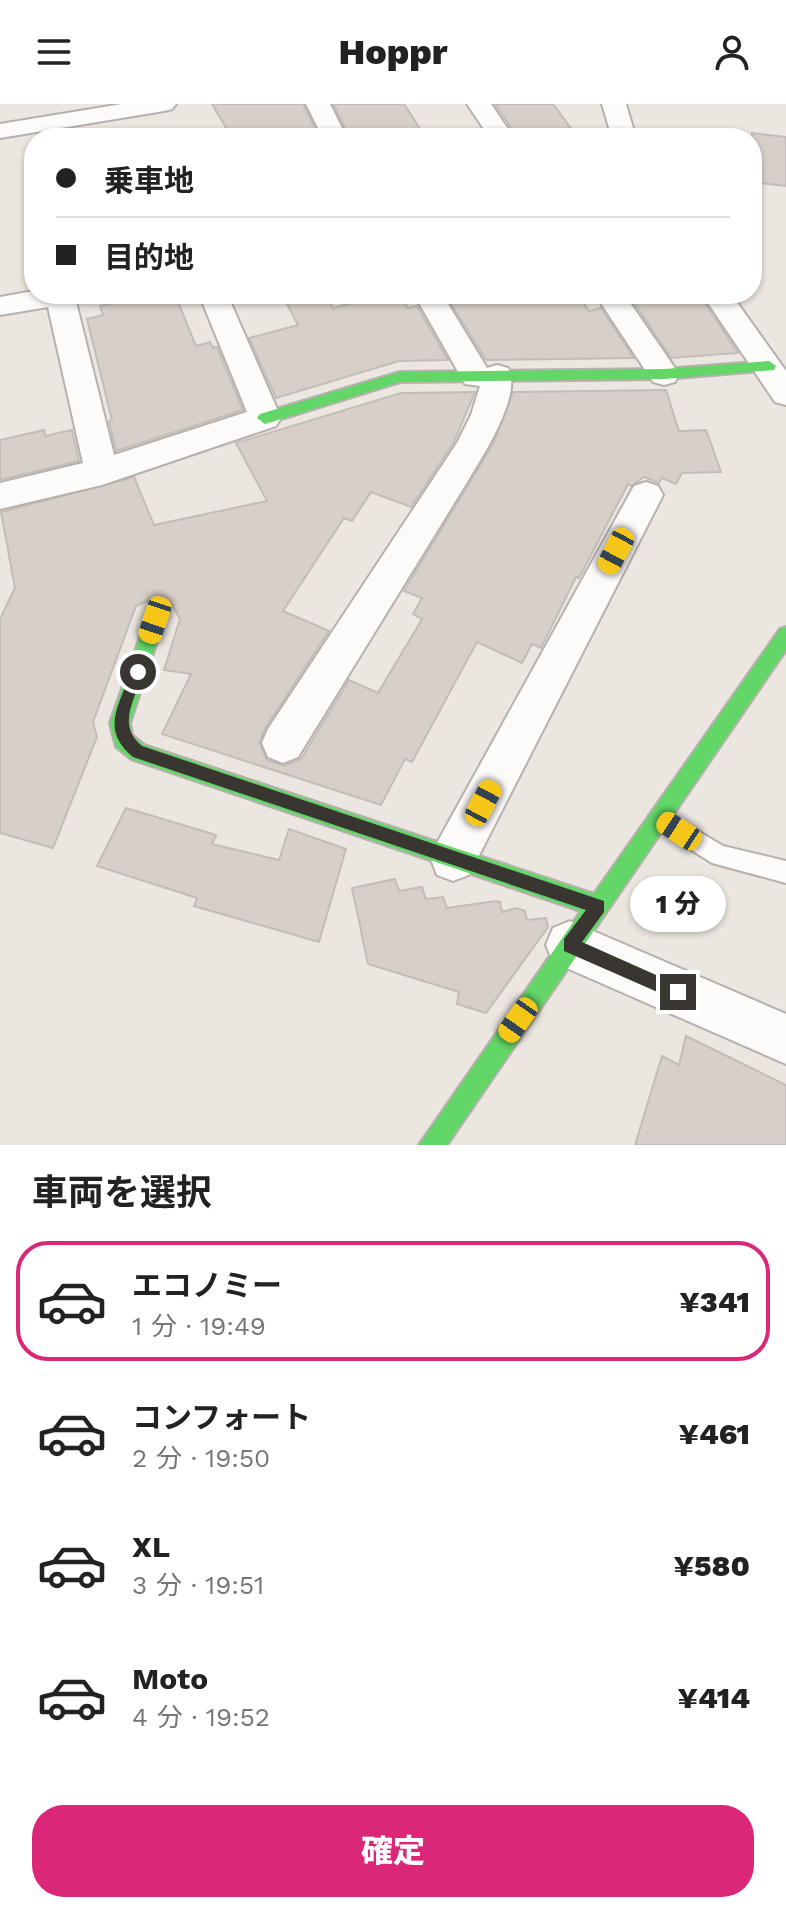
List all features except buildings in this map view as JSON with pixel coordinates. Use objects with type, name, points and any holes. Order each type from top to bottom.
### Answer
[{"type":"street","points":[[0,131],[162,104]]},
{"type":"street","points":[[318,104],[330,128]]},
{"type":"street","points":[[614,104],[621,128]]},
{"type":"street","points":[[0,306],[24,302]]},
{"type":"street","points":[[66,304],[64,341],[76,392],[102,472]]},
{"type":"street","points":[[217,304],[265,418]]},
{"type":"street","points":[[283,743],[463,457],[495,392],[435,304]]},
{"type":"street","points":[[616,304],[664,374]]},
{"type":"street","points":[[723,304],[781,385]]},
{"type":"street","points":[[0,496],[102,472],[400,377],[664,374],[781,385]]},
{"type":"street","points":[[453,859],[646,495]]},
{"type":"street","points":[[155,620],[120,723],[123,740],[138,752],[598,906]]},
{"type":"street","points":[[432,1145],[786,635]]},
{"type":"street","points":[[570,945],[786,1039]]},
{"type":"lane","points":[[659,818],[719,856],[786,872]]},
{"type":"traffic: fast","points":[[265,418],[400,377],[664,374],[769,366]]},
{"type":"traffic: fast","points":[[155,620],[120,723],[123,740],[138,752],[598,906]]},
{"type":"traffic: fast","points":[[432,1145],[786,635]]},
{"type":"route","points":[[138,672],[120,723],[123,740],[138,752],[598,906],[570,945],[678,992]]}]
